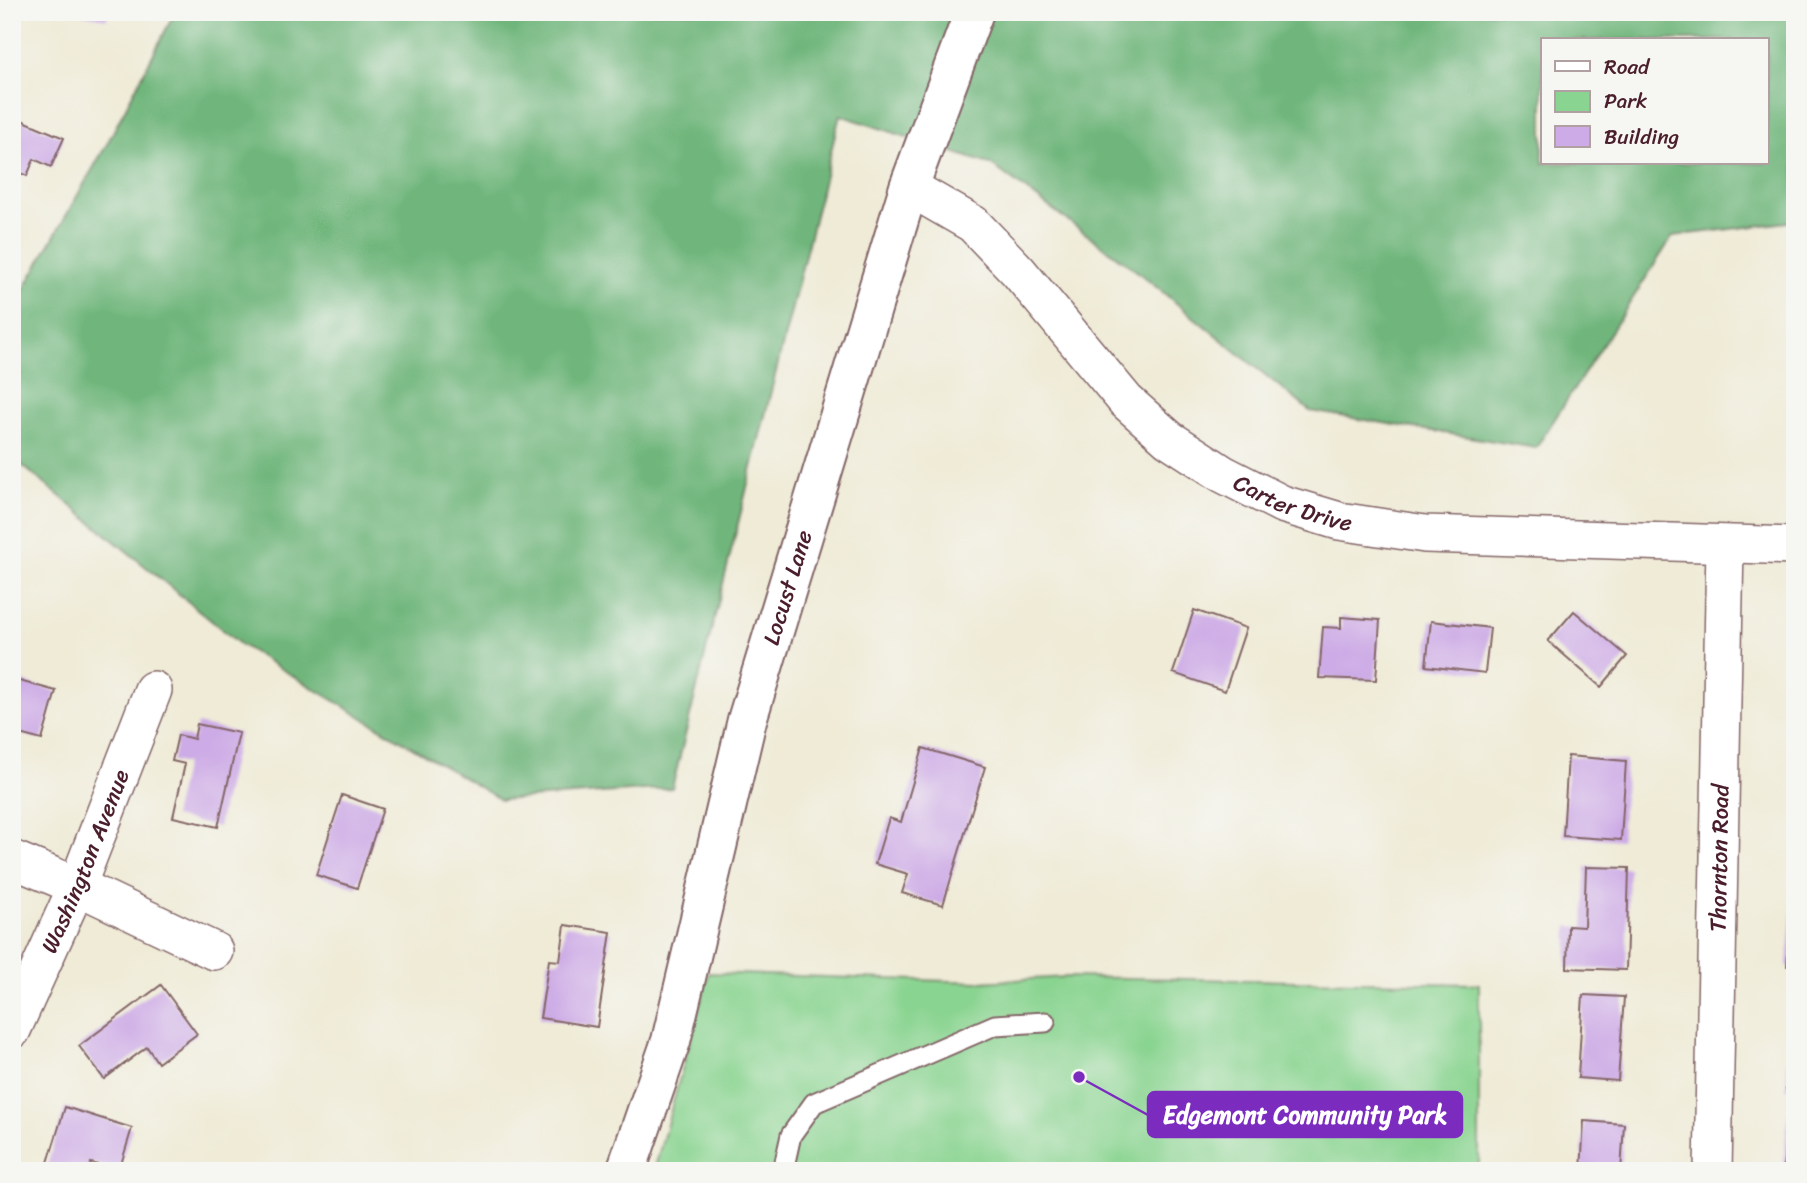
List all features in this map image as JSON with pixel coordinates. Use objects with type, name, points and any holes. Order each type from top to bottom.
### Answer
[{"type":"street","name":"Locust Lane","points":[[626,1171],[671,1041],[747,720],[909,187],[974,12]]},
{"type":"street","name":"Carter Drive","points":[[909,187],[974,224],[1018,271],[1126,401],[1169,439],[1223,474],[1282,504],[1339,521],[1425,534],[1795,546]]},
{"type":"street","name":"Thornton Road","points":[[1713,1171],[1725,545]]},
{"type":"street","name":"Washington Avenue","points":[[12,1030],[77,886],[153,690]]},
{"type":"street","points":[[12,859],[77,886],[214,951]]},
{"type":"lane","points":[[783,1171],[790,1135],[814,1103],[995,1025],[1045,1022]]},
{"type":"green space","points":[[175,12],[1795,12],[1795,221],[1673,236],[1536,448],[1310,411],[1134,269],[992,165],[840,115],[672,788],[501,800],[241,645],[12,457],[12,310],[107,144]]},
{"type":"green space","points":[[709,973],[979,982],[1067,977],[1479,984],[1479,1171],[654,1171]]},
{"type":"building","points":[[68,12],[108,12],[107,19]]},
{"type":"building","points":[[12,116],[64,138],[51,167],[34,159],[27,176],[12,169]]},
{"type":"building","points":[[1194,610],[1246,628],[1225,691],[1173,673]]},
{"type":"building","points":[[1574,611],[1627,656],[1601,687],[1548,641]]},
{"type":"building","points":[[1341,617],[1380,620],[1376,680],[1319,678],[1323,627],[1341,628]]},
{"type":"building","points":[[1431,621],[1490,628],[1485,673],[1426,666]]},
{"type":"building","points":[[12,679],[56,691],[42,740],[12,732]]},
{"type":"building","points":[[197,724],[239,733],[218,827],[173,817],[185,764],[172,761],[178,735],[194,739]]},
{"type":"building","points":[[923,748],[985,767],[943,905],[902,893],[908,874],[875,864],[889,818],[901,822]]},
{"type":"building","points":[[1568,756],[1626,761],[1621,840],[1563,836]]},
{"type":"building","points":[[342,795],[383,809],[357,888],[316,875]]},
{"type":"building","points":[[1586,867],[1629,868],[1626,970],[1567,968],[1568,926],[1584,927]]},
{"type":"building","points":[[1795,895],[1795,967],[1787,966]]},
{"type":"building","points":[[565,925],[611,932],[597,1027],[540,1018],[549,960],[560,961]]},
{"type":"building","points":[[161,985],[197,1034],[158,1063],[147,1047],[104,1079],[79,1046]]},
{"type":"building","points":[[1583,995],[1624,997],[1618,1081],[1578,1078]]},
{"type":"building","points":[[1790,1013],[1795,1013],[1795,1090],[1786,1089]]},
{"type":"building","points":[[1789,1100],[1795,1100],[1795,1171],[1783,1171]]},
{"type":"building","points":[[65,1107],[132,1128],[119,1171],[91,1163],[89,1171],[46,1169]]},
{"type":"building","points":[[1584,1121],[1624,1124],[1621,1171],[1581,1171]]},
{"type":"place","name":"Edgemont Community Park","points":[[1079,1077]]}]
